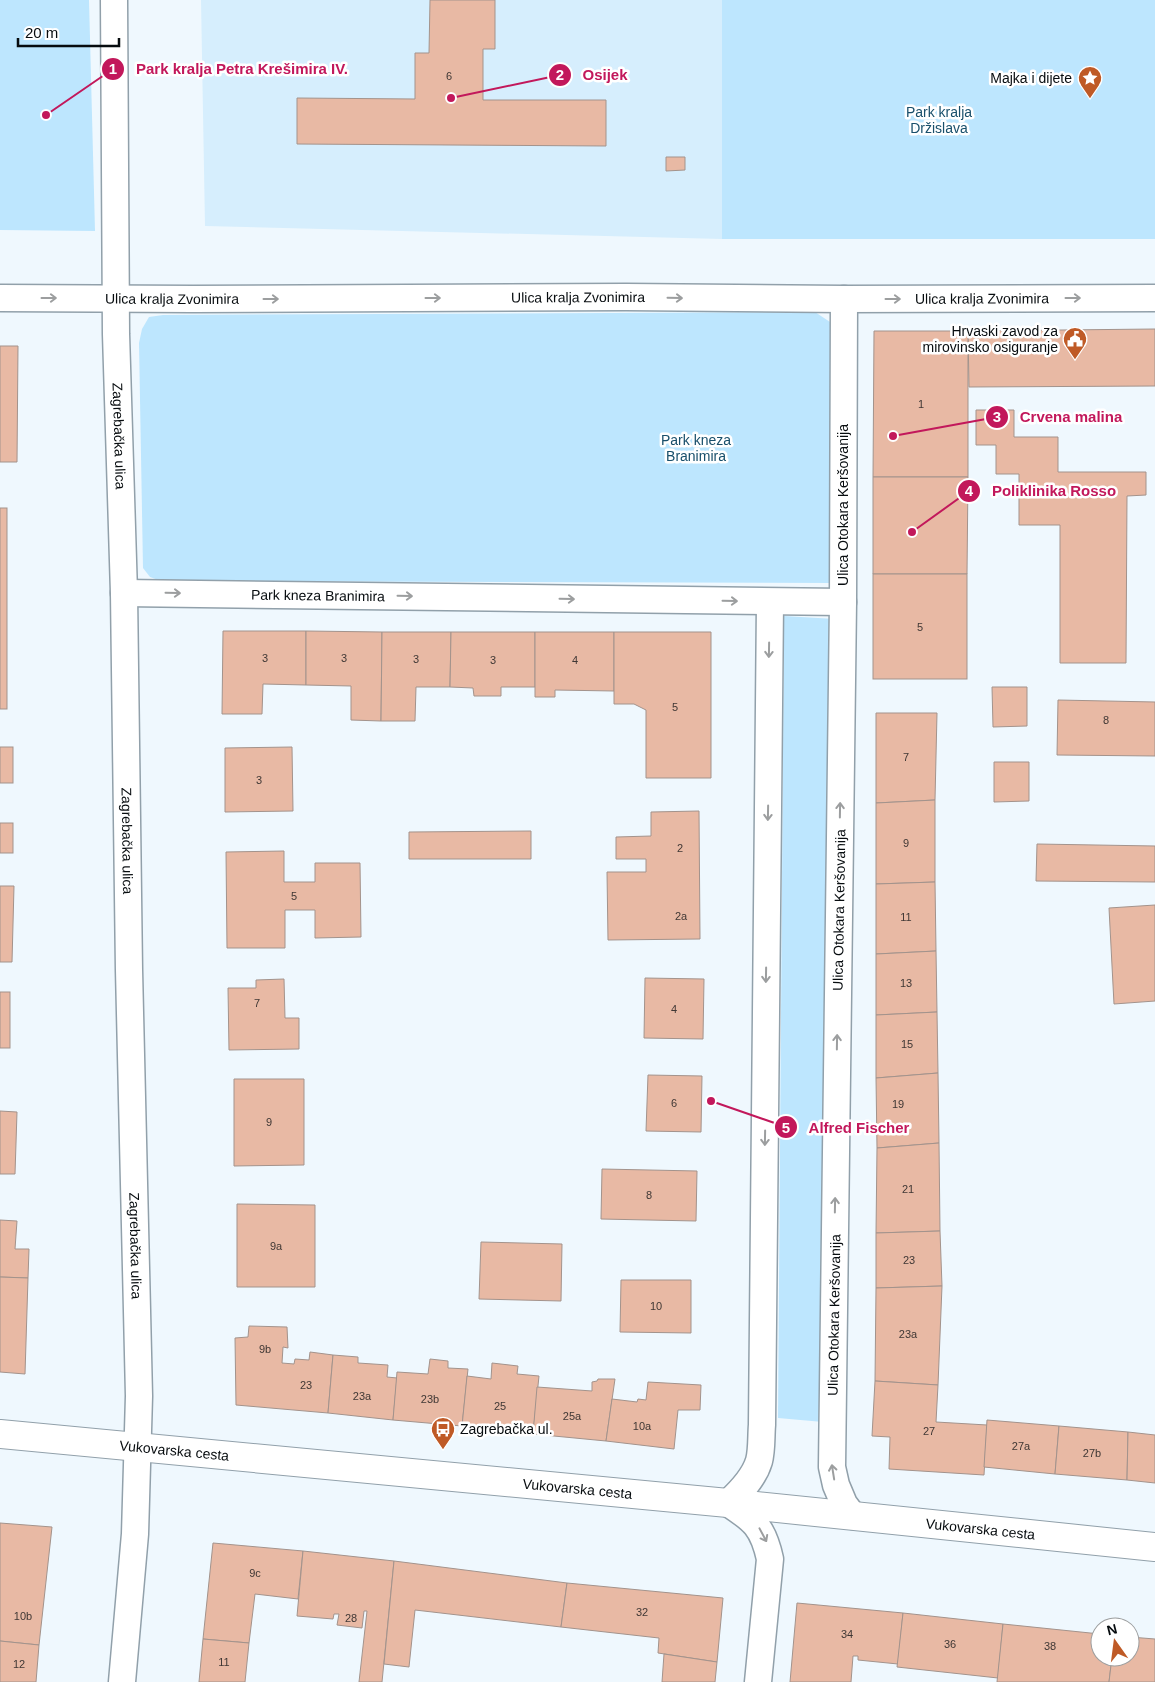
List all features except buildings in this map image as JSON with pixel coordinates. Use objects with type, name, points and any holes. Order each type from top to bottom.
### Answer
[{"type":"main road","name":"Vukovarska cesta","points":[[0,1434],[728,1503],[1155,1547]]},
{"type":"street","name":"Zagrebačka ulica","points":[[114,0],[116,334],[124,593],[129,960],[139,1396],[135,1534],[122,1682]]},
{"type":"street","name":"Ulica kralja Zvonimira","points":[[0,298],[1155,298]]},
{"type":"street","name":"Ulica Otokara Keršovanija","points":[[844,299],[832,1467],[836,1485],[844,1504],[853,1516]]},
{"type":"street","name":"Park kneza Branimira","points":[[124,593],[842,602]]},
{"type":"street","points":[[758,1682],[770,1559],[766,1540],[760,1530],[750,1518],[728,1503],[749,1480],[758,1463],[762,1424],[770,602]]},
{"type":"shaded area","points":[[201,0],[722,0],[722,239],[205,226]]},
{"type":"green space","points":[[0,0],[89,0],[95,231],[0,230]]},
{"type":"green space","name":"Park kralja Držislava","points":[[722,0],[1155,0],[1155,239],[722,239]]},
{"type":"green space","name":"Park kneza Branimira","points":[[815,312],[830,322],[832,583],[161,581],[150,577],[143,568],[139,343],[142,329],[149,317],[163,315]]},
{"type":"green space","points":[[784,616],[835,619],[823,1422],[778,1418]]},
{"type":"place","name":"Osijek","points":[[451,98]]},
{"type":"place","name":"Majka i dijete","points":[[1090,99]]},
{"type":"place","name":"Park kralja Petra Krešimira IV.","points":[[46,115]]},
{"type":"place","name":"Hrvaski zavod za mirovinsko osiguranje","points":[[1075,360]]},
{"type":"place","name":"Crvena malina","points":[[893,436]]},
{"type":"place","name":"Poliklinika Rosso","points":[[912,532]]},
{"type":"place","name":"Alfred Fischer","points":[[711,1101]]},
{"type":"place","name":"Zagrebačka ul.","points":[[443,1450]]}]
